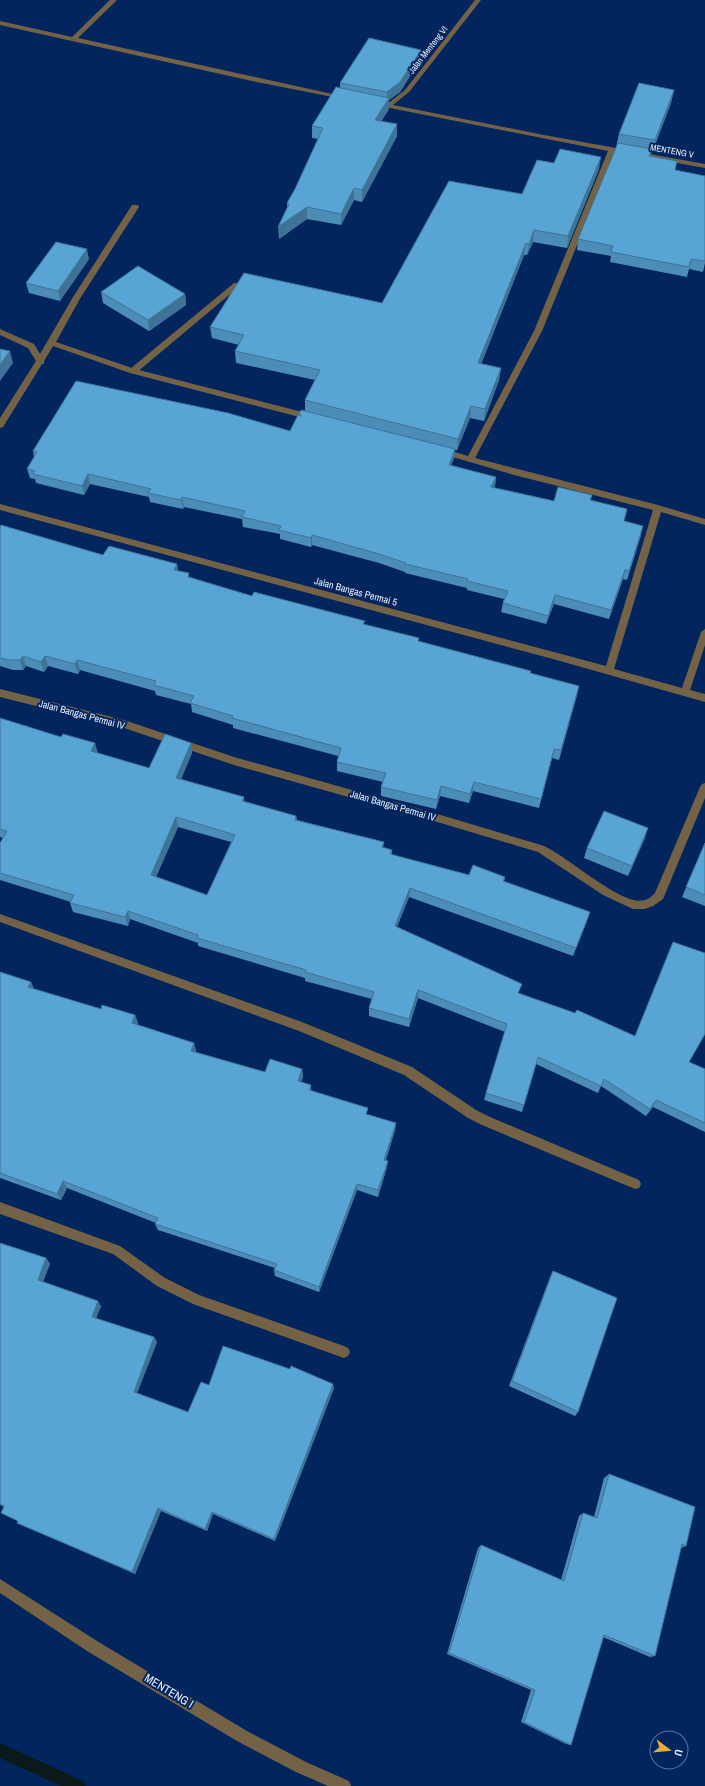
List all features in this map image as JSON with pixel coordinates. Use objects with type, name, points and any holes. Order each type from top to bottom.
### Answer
[{"type":"street","points":[[74,39],[114,0]]},
{"type":"street","name":"Jalan Menteng VI","points":[[388,106],[407,91],[478,0]]},
{"type":"street","points":[[0,22],[252,79],[350,99]]},
{"type":"street","name":"MENTENG V","points":[[373,103],[612,150],[705,166]]},
{"type":"street","points":[[471,458],[538,331],[612,150]]},
{"type":"street","points":[[0,425],[41,362],[77,297],[136,207]]},
{"type":"street","points":[[133,371],[237,285]]},
{"type":"street","points":[[0,332],[31,346],[41,362]]},
{"type":"street","points":[[51,343],[133,371],[318,418]]},
{"type":"street","points":[[433,448],[471,458],[514,472],[658,508],[705,522]]},
{"type":"street","name":"Jalan Bangas Permai 5","points":[[0,507],[705,698]]},
{"type":"street","points":[[609,671],[658,508]]},
{"type":"street","points":[[685,692],[705,632]]},
{"type":"street","name":"Jalan Bangas Permai IV","points":[[0,693],[124,724],[234,761],[434,817],[541,849],[554,855],[586,880],[633,904],[643,905],[651,902],[659,896],[705,787]]},
{"type":"street","points":[[0,918],[302,1026],[408,1071],[472,1114],[486,1121],[635,1184]]},
{"type":"street","points":[[0,1208],[116,1250],[161,1282],[197,1300],[344,1352]]},
{"type":"street","name":"MENTENG I","points":[[0,1584],[92,1646],[242,1736],[301,1767],[344,1786]]},
{"type":"building","points":[[369,38],[421,50],[400,82],[387,92],[340,83]]},
{"type":"building","points":[[639,83],[674,90],[655,140],[619,134]]},
{"type":"building","points":[[336,87],[389,98],[375,120],[397,124],[362,190],[354,188],[341,214],[307,207],[278,227],[289,204],[287,203],[323,128],[312,126]]},
{"type":"building","points":[[618,143],[652,149],[649,156],[677,161],[675,170],[705,176],[705,261],[691,259],[689,267],[611,252],[613,246],[578,239]]},
{"type":"building","points":[[560,149],[601,157],[568,236],[534,230],[529,244],[526,243],[478,363],[501,368],[485,409],[471,406],[458,439],[305,400],[320,370],[235,351],[244,335],[210,327],[244,273],[382,303],[449,181],[522,194],[537,160],[554,163]]},
{"type":"building","points":[[56,242],[87,249],[58,291],[26,283]]},
{"type":"building","points":[[138,266],[185,294],[148,320],[101,292]]},
{"type":"building","points":[[0,349],[10,351],[0,365]]},
{"type":"building","points":[[76,381],[228,413],[290,431],[298,415],[302,416],[299,414],[301,410],[455,449],[449,465],[496,477],[491,487],[554,501],[558,487],[592,495],[590,500],[627,509],[624,521],[643,526],[629,571],[625,570],[611,610],[555,595],[548,616],[503,603],[508,591],[467,581],[468,579],[405,564],[406,563],[379,554],[312,535],[311,538],[279,530],[281,526],[242,517],[245,511],[182,497],[181,500],[148,493],[151,489],[88,474],[82,486],[33,474],[35,471],[27,469],[37,452],[33,451]]},
{"type":"building","points":[[1,525],[103,555],[109,546],[177,564],[174,570],[189,573],[188,577],[252,596],[254,592],[365,621],[363,624],[419,638],[418,641],[531,671],[530,673],[579,686],[561,750],[554,749],[541,799],[474,782],[470,794],[441,786],[437,800],[381,787],[386,773],[337,762],[341,748],[232,718],[233,716],[190,703],[194,696],[154,685],[156,681],[77,660],[75,664],[45,656],[41,662],[23,656],[20,660],[0,658]]},
{"type":"building","points":[[0,718],[61,737],[63,734],[95,743],[91,751],[149,768],[165,734],[191,743],[176,778],[244,797],[242,801],[296,816],[295,820],[384,842],[382,847],[392,850],[390,854],[469,875],[473,865],[505,877],[503,881],[590,912],[576,948],[410,888],[395,926],[522,984],[518,993],[575,1013],[577,1010],[635,1036],[673,942],[705,953],[705,1034],[689,1062],[705,1069],[705,1123],[656,1100],[650,1109],[604,1079],[601,1086],[538,1057],[524,1105],[486,1093],[507,1024],[418,990],[409,1019],[369,1008],[374,992],[197,938],[198,935],[128,911],[125,917],[70,903],[74,895],[0,873],[0,843],[7,831],[0,829]],"holes":[[[176,817],[235,835],[207,895],[151,875]]]},
{"type":"building","points":[[604,811],[648,828],[632,866],[587,848]]},
{"type":"building","points":[[705,843],[705,895],[686,887]]},
{"type":"building","points":[[0,972],[31,982],[28,987],[101,1009],[102,1005],[135,1015],[132,1023],[194,1043],[191,1051],[265,1072],[270,1059],[302,1069],[298,1081],[311,1085],[309,1090],[368,1108],[366,1114],[396,1123],[384,1160],[388,1161],[378,1190],[357,1184],[319,1287],[274,1270],[277,1264],[155,1224],[158,1218],[63,1181],[57,1194],[0,1173]]},
{"type":"building","points":[[0,1243],[46,1258],[38,1280],[98,1301],[92,1317],[154,1337],[134,1392],[188,1412],[201,1382],[209,1385],[223,1346],[290,1369],[291,1366],[333,1384],[274,1539],[212,1512],[205,1529],[158,1508],[132,1572],[17,1523],[18,1521],[1,1513],[4,1506],[0,1504]]},
{"type":"building","points":[[553,1271],[617,1298],[578,1412],[512,1381]]},
{"type":"building","points":[[609,1474],[695,1507],[686,1546],[682,1544],[655,1656],[604,1635],[571,1745],[524,1722],[535,1690],[449,1653],[481,1545],[564,1581],[583,1513],[597,1518]]},
{"type":"waterway","points":[[0,1750],[78,1786]]}]
